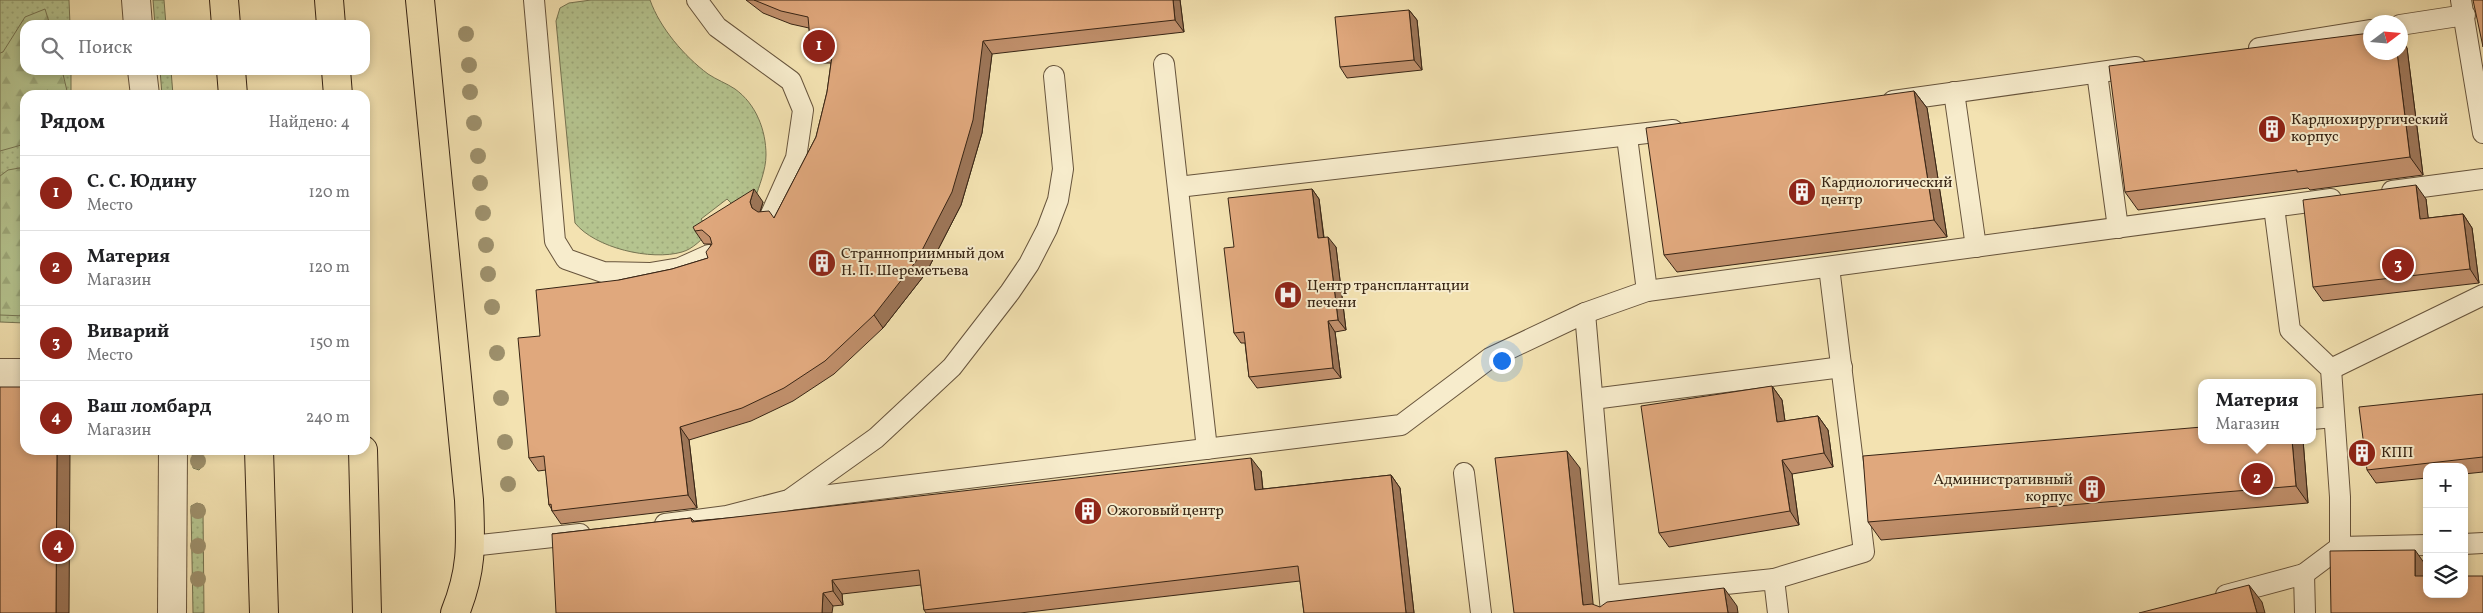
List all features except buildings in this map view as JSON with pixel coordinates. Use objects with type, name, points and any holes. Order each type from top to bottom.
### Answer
[{"type":"main road","points":[[224,0],[226,20]]},
{"type":"main road","points":[[329,0],[331,20]]},
{"type":"main road","points":[[420,0],[469,500],[471,546],[466,586],[455,613]]},
{"type":"main road","points":[[231,75],[232,90]]},
{"type":"main road","points":[[336,75],[338,90]]},
{"type":"main road","points":[[259,455],[264,613]]},
{"type":"main road","points":[[363,455],[367,613]]},
{"type":"street","points":[[136,0],[138,20]]},
{"type":"street","points":[[143,75],[144,90]]},
{"type":"street","points":[[0,373],[20,373]]},
{"type":"street","points":[[172,613],[173,455]]},
{"type":"lane","points":[[534,0],[556,241],[566,259],[603,272],[650,273],[680,268],[710,255]]},
{"type":"lane","points":[[698,0],[717,27],[791,81],[803,110],[796,158],[771,214]]},
{"type":"lane","points":[[2408,23],[2463,8],[2483,133]]},
{"type":"lane","points":[[2243,50],[2363,31]]},
{"type":"lane","points":[[1164,64],[1207,449]]},
{"type":"lane","points":[[1877,103],[2155,64]]},
{"type":"lane","points":[[2097,73],[2118,228]]},
{"type":"lane","points":[[789,500],[876,438],[952,367],[1010,292],[1029,264],[1047,229],[1058,200],[1063,169],[1054,76]]},
{"type":"lane","points":[[1954,92],[1976,247]]},
{"type":"lane","points":[[1178,187],[1694,128]]},
{"type":"lane","points":[[1627,137],[1647,291]]},
{"type":"lane","points":[[649,526],[727,516],[789,500],[1401,425],[1490,358],[1585,313],[1647,291],[2483,179]]},
{"type":"lane","points":[[2274,207],[2290,330],[2331,369],[2340,497],[2340,547]]},
{"type":"lane","points":[[1585,313],[1610,605],[1774,579],[1864,552],[1829,267]]},
{"type":"lane","points":[[2331,369],[2483,295]]},
{"type":"lane","points":[[1593,399],[1842,367]]},
{"type":"lane","points":[[2316,419],[2334,417]]},
{"type":"lane","points":[[1464,473],[1481,613]]},
{"type":"lane","points":[[471,546],[600,532]]},
{"type":"lane","points":[[2468,544],[2483,543]]},
{"type":"lane","points":[[2210,598],[2304,574],[2340,547],[2423,544]]},
{"type":"lane","points":[[2304,574],[2305,613]]},
{"type":"lane","points":[[1774,579],[1778,613]]},
{"type":"green space","points":[[0,0],[69,0],[70,20],[20,20],[20,75],[71,75],[71,90],[20,90],[20,323],[0,322]]},
{"type":"green space","points":[[153,0],[164,0],[166,20],[155,20]]},
{"type":"green space","points":[[591,0],[650,0],[660,21],[674,41],[690,59],[708,74],[732,87],[742,95],[754,110],[762,127],[766,146],[766,161],[755,199],[738,210],[727,199],[701,219],[710,231],[686,251],[655,255],[624,250],[609,246],[596,239],[584,232],[575,223],[556,21],[560,8],[569,3]]},
{"type":"green space","points":[[45,9],[48,20],[23,20],[25,17]]},
{"type":"green space","points":[[20,25],[20,75],[63,75],[67,90],[20,90],[20,145],[0,151],[0,53],[3,52]]},
{"type":"green space","points":[[160,75],[171,75],[173,90],[162,90]]},
{"type":"green space","points":[[20,168],[20,316],[0,315],[0,176],[8,170]]},
{"type":"green space","points":[[192,455],[202,455],[203,465],[199,470],[193,468]]},
{"type":"green space","points":[[197,503],[203,505],[204,613],[193,613],[191,506]]},
{"type":"place","name":"С. С. Юдину","points":[[819,46]]},
{"type":"place","name":"Кардиохирургический корпус","points":[[2272,129]]},
{"type":"place","name":"Кардиологический центр","points":[[1802,192]]},
{"type":"place","name":"Странноприимный дом Н. П. Шереметьева","points":[[822,263]]},
{"type":"place","name":"Виварий","points":[[2398,265]]},
{"type":"place","name":"Центр трансплантации печени","points":[[1288,295]]},
{"type":"place","name":"КПП","points":[[2362,453]]},
{"type":"place","name":"Материя","points":[[2257,479]]},
{"type":"place","name":"Административный корпус","points":[[2092,489]]},
{"type":"place","name":"Ожоговый центр","points":[[1088,511]]},
{"type":"place","name":"Ваш ломбард","points":[[58,546]]}]
